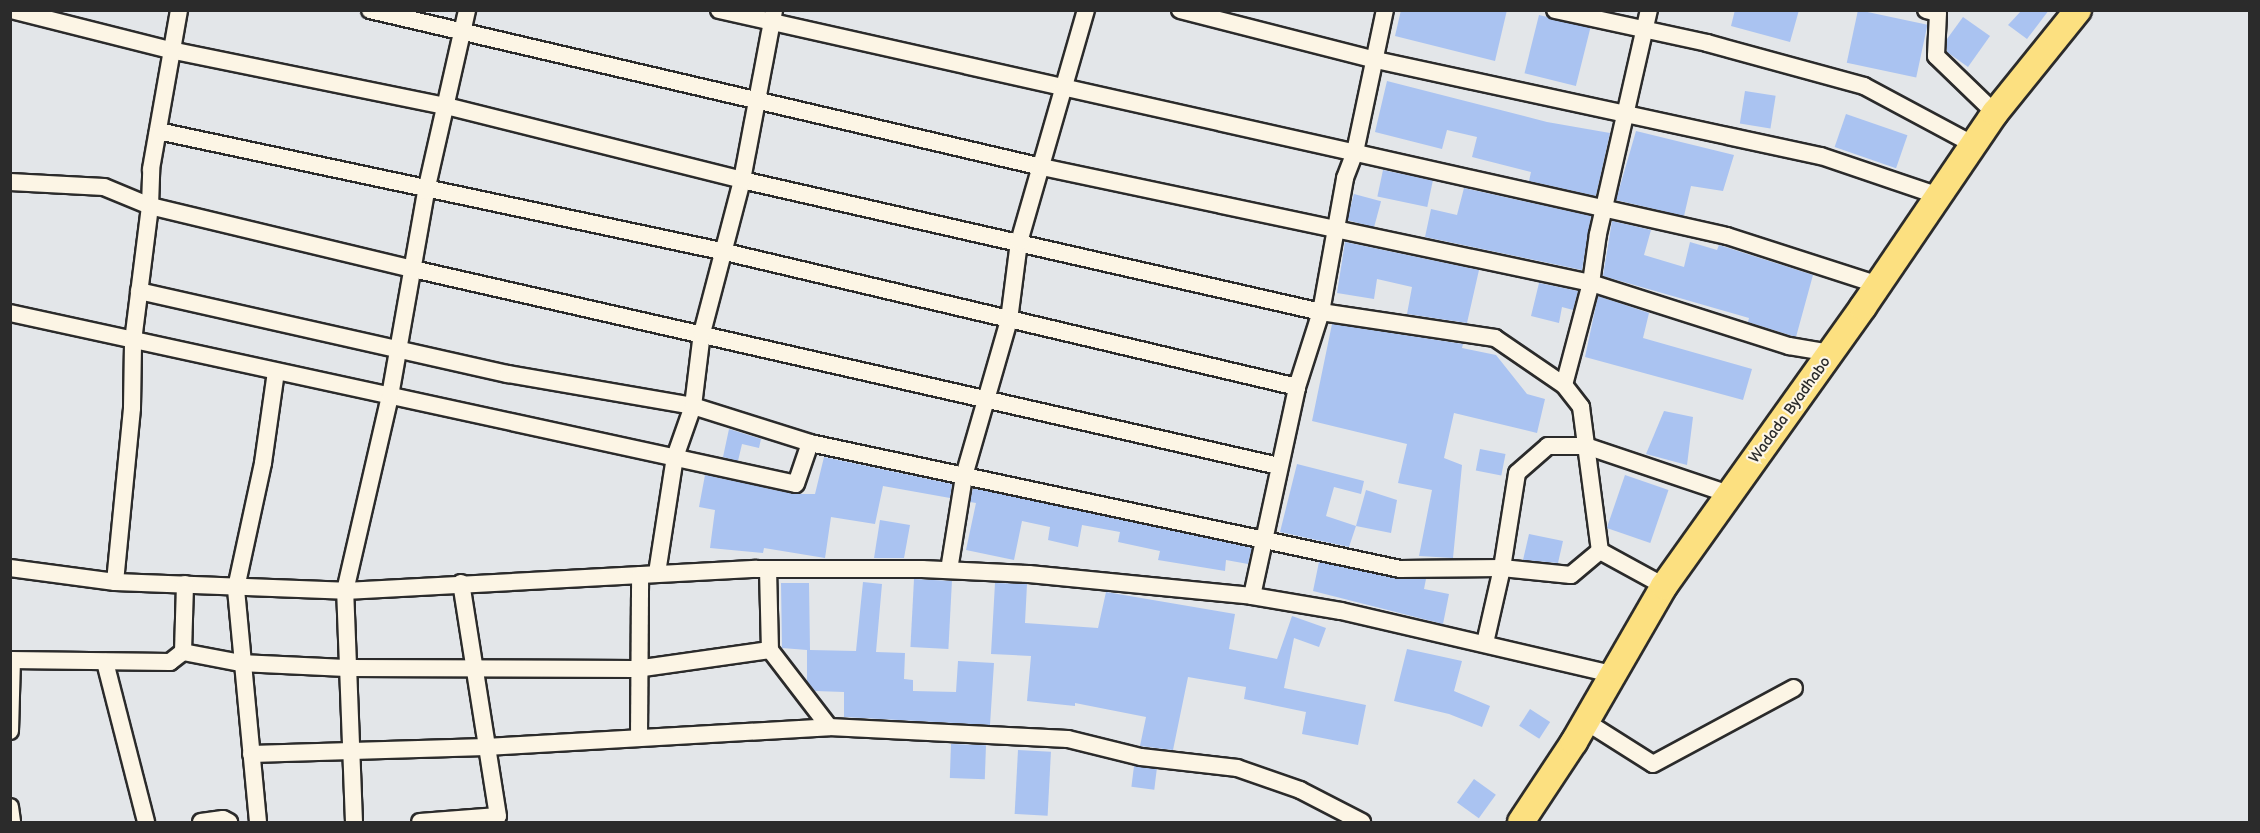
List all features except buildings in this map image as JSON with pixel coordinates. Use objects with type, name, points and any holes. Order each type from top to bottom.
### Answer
[{"type":"main road","name":"Wadada Byadhabo","points":[[1521,822],[1585,721],[1664,586],[1879,285],[1995,113],[2078,10]]},
{"type":"street","points":[[11,10],[67,16],[170,50],[446,106],[742,180],[1321,312],[1495,338],[1564,386],[1581,406],[1600,551]]},
{"type":"street","points":[[115,582],[132,408],[133,341],[150,206],[150,170],[179,10]]},
{"type":"street","points":[[370,10],[1042,166],[1591,283],[1789,346],[1831,353]]},
{"type":"street","points":[[354,822],[346,668],[345,591],[390,396],[396,347],[413,269],[426,191],[467,10]]},
{"type":"street","points":[[719,10],[773,16],[1062,86],[1727,236],[1879,285]]},
{"type":"street","points":[[949,570],[964,476],[989,400],[1009,321],[1019,242],[1042,166],[1062,86],[1086,10]]},
{"type":"street","points":[[1180,10],[1376,60],[1625,111],[1821,156],[1939,196]]},
{"type":"street","points":[[1252,596],[1278,466],[1298,387],[1321,312],[1335,229],[1355,152],[1385,10]]},
{"type":"street","points":[[1555,10],[1645,30],[1864,86],[1974,145]]},
{"type":"street","points":[[1564,386],[1591,283],[1625,111],[1649,10]]},
{"type":"street","points":[[1926,10],[1938,13],[1936,56],[1995,113]]},
{"type":"street","points":[[639,737],[636,669],[649,574],[675,457],[693,406],[702,333],[721,251],[742,180],[773,16]]},
{"type":"street","points":[[158,131],[426,191],[721,251],[1009,321],[1298,387]]},
{"type":"street","points":[[10,182],[104,187],[150,206],[413,269],[1278,466]]},
{"type":"street","points":[[139,291],[508,374],[693,406],[810,442],[1400,569],[1503,568],[1571,575],[1600,551]]},
{"type":"street","points":[[10,313],[796,484],[810,442]]},
{"type":"street","points":[[258,822],[240,663],[236,588],[263,463],[276,372]]},
{"type":"street","points":[[1485,643],[1503,568],[1517,473],[1548,446],[1586,446],[1729,494]]},
{"type":"street","points":[[1600,551],[1664,586]]},
{"type":"street","points":[[10,568],[115,582],[345,591],[461,583],[768,569],[949,570],[1029,574],[1252,596],[1485,643],[1611,674]]},
{"type":"street","points":[[768,569],[770,650],[829,727]]},
{"type":"street","points":[[420,822],[498,816],[461,583]]},
{"type":"street","points":[[183,652],[184,584]]},
{"type":"street","points":[[10,731],[11,660],[170,662],[183,652],[240,663],[346,668],[636,669],[770,650]]},
{"type":"street","points":[[105,662],[146,822]]},
{"type":"street","points":[[1585,721],[1653,765],[1794,688]]},
{"type":"street","points":[[251,754],[486,747],[829,727],[1068,739],[1141,757],[1237,768],[1300,789],[1362,822]]},
{"type":"street","points":[[10,807],[12,822]]},
{"type":"street","points":[[201,822],[223,819],[230,822]]}]
